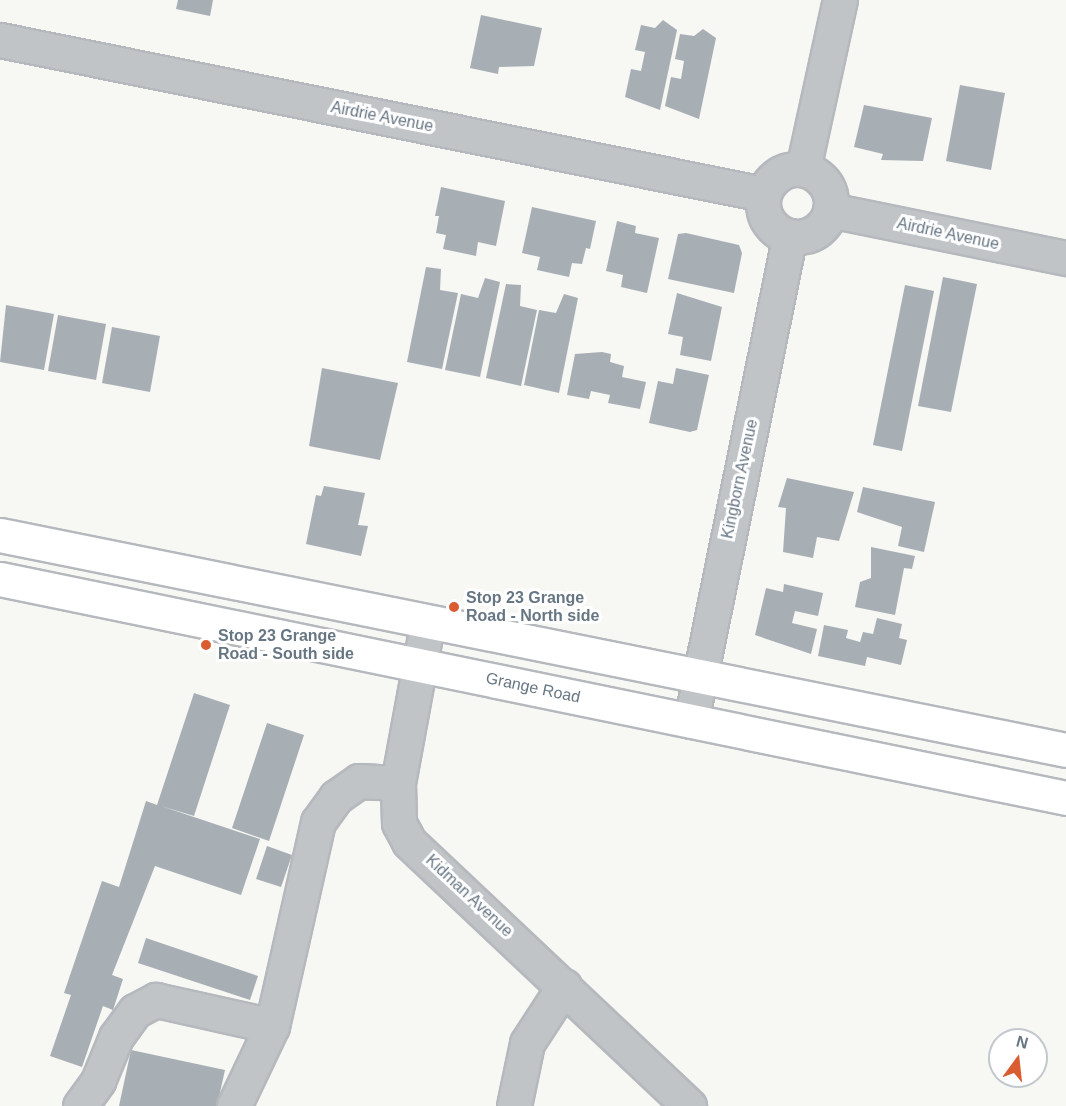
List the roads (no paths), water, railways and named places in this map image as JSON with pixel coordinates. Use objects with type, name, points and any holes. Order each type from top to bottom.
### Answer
[{"type":"main road","points":[[0,535],[427,625],[1066,750]]},
{"type":"main road","name":"Grange Road","points":[[0,579],[1066,798]]},
{"type":"street","points":[[803,169],[840,0]]},
{"type":"street","name":"Airdrie Avenue","points":[[0,40],[763,194]]},
{"type":"street","points":[[803,169],[826,185],[830,210],[813,233],[790,236],[767,219],[763,194],[780,173],[803,169]]},
{"type":"street","name":"Airdrie Avenue","points":[[830,210],[1066,258]]},
{"type":"street","name":"Kingborn Avenue","points":[[691,721],[790,236]]},
{"type":"street","name":"Kidman Avenue","points":[[427,625],[395,805],[409,842],[689,1106]]},
{"type":"street","points":[[234,1106],[272,1026],[318,822],[336,797],[359,781],[398,783]]},
{"type":"street","points":[[514,1106],[527,1043],[564,986]]},
{"type":"street","points":[[80,1106],[98,1081],[116,1036],[135,1011],[156,1000],[272,1026]]},
{"type":"place","name":"Stop 23 Grange Road - North side","points":[[454,607]]},
{"type":"place","name":"Stop 23 Grange Road - South side","points":[[206,645]]}]
